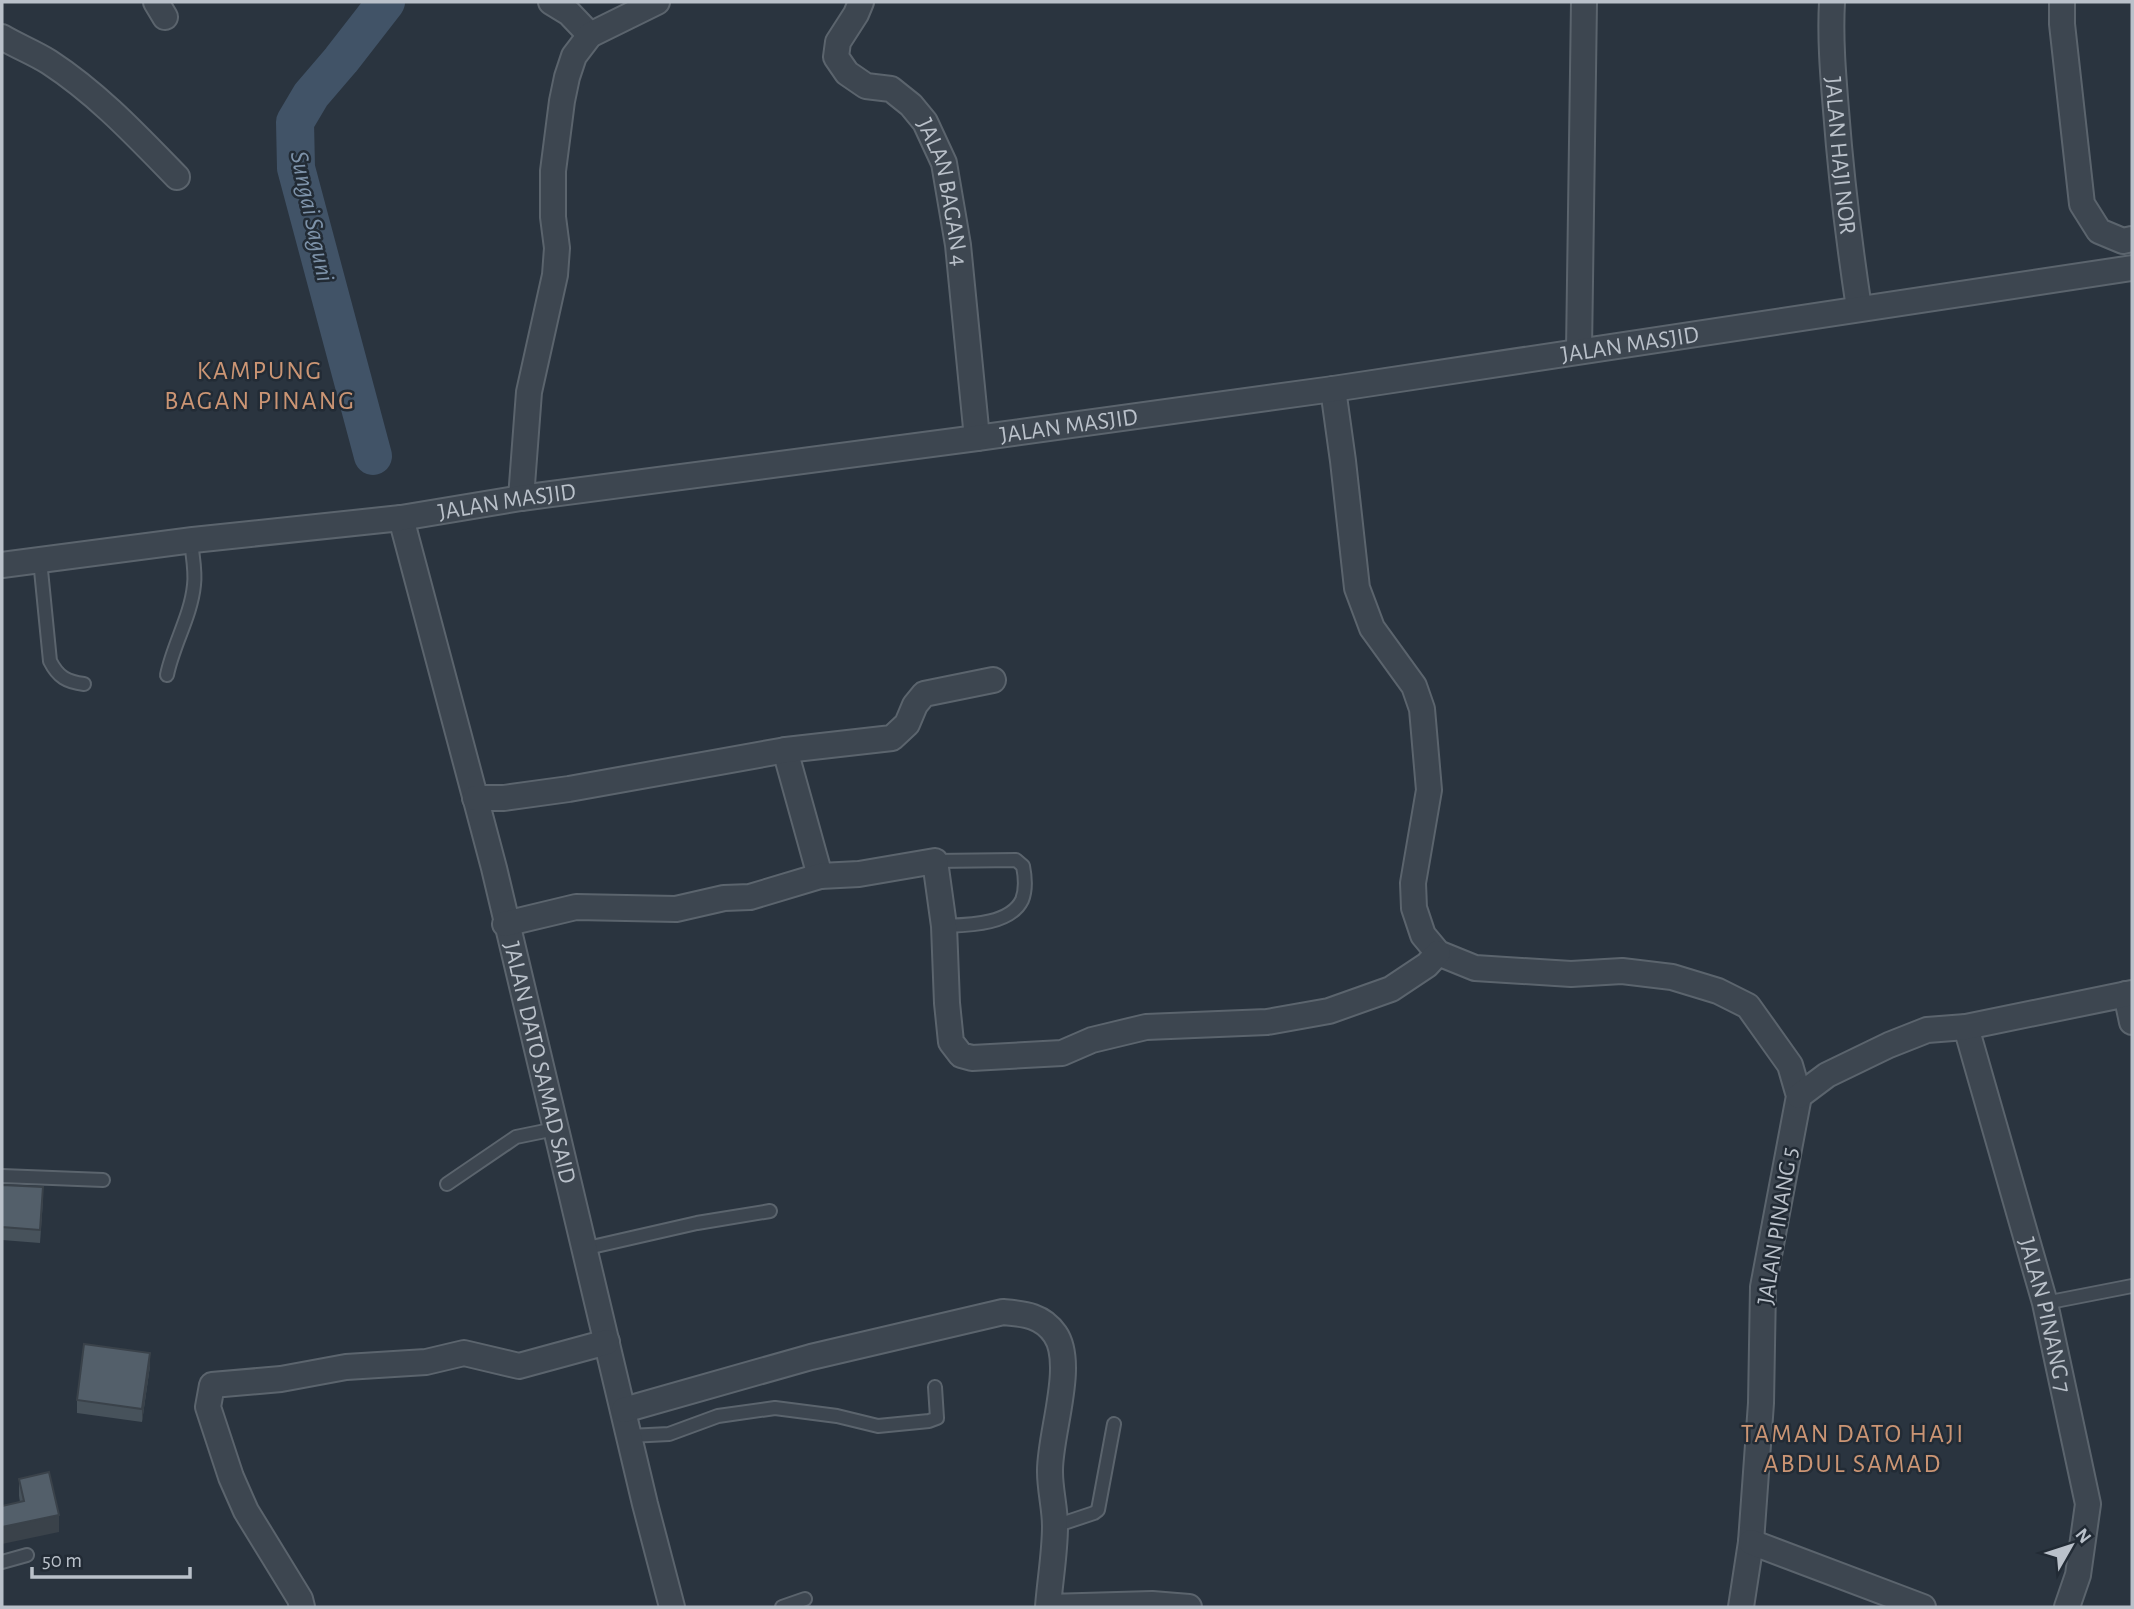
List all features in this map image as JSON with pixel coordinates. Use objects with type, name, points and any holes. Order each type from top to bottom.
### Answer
[{"type":"street","points":[[551,2],[569,13],[590,35]]},
{"type":"street","points":[[521,498],[529,392],[555,275],[557,248],[553,217],[553,172],[562,101],[574,56],[590,35],[657,2]]},
{"type":"street","name":"JALAN BAGAN 4","points":[[861,2],[838,42],[836,57],[847,74],[866,86],[891,89],[911,105],[925,122],[944,163],[958,245],[977,438]]},
{"type":"street","points":[[1579,351],[1584,2]]},
{"type":"street","name":"JALAN HAJI NOR","points":[[1832,2],[1830,34],[1841,177],[1859,309]]},
{"type":"street","points":[[2062,2],[2062,24],[2082,204],[2099,231],[2123,241],[2132,239]]},
{"type":"street","points":[[2,37],[49,62],[81,86],[117,115],[177,177]]},
{"type":"street","name":"JALAN MASJID","points":[[2,565],[191,540],[401,517],[521,498],[1333,389],[2132,268]]},
{"type":"street","points":[[1333,389],[1357,588],[1372,628],[1414,686],[1422,709],[1429,790],[1413,883],[1414,908],[1423,934],[1438,953],[1475,968],[1572,974],[1622,971],[1672,977],[1718,991],[1748,1006],[1790,1065],[1799,1096],[1826,1075],[1927,1030],[1966,1027],[2129,993],[2132,1022]]},
{"type":"street","name":"JALAN DATO SAMAD SAID","points":[[401,517],[494,868],[583,1249],[672,1607]]},
{"type":"street","points":[[475,798],[504,798],[569,789],[785,750],[892,738],[907,724],[915,705],[924,694],[993,680]]},
{"type":"street","points":[[785,750],[820,876]]},
{"type":"street","points":[[505,924],[576,907],[676,909],[724,898],[750,897],[820,876],[859,874],[935,861],[944,926],[951,1042],[961,1055],[972,1058],[1062,1053],[1092,1040],[1146,1027],[1267,1022],[1329,1011],[1391,989],[1427,965],[1438,953]]},
{"type":"street","name":"JALAN PINANG 7","points":[[1966,1027],[2045,1303],[2088,1504],[2078,1575],[2067,1607]]},
{"type":"street","name":"JALAN PINANG 5","points":[[1741,1607],[1751,1542],[1762,1403],[1763,1287],[1799,1096]]},
{"type":"street","points":[[624,1410],[811,1357],[1003,1312],[1034,1316],[1056,1335],[1061,1348],[1063,1375],[1050,1471],[1055,1526],[1048,1607],[1152,1604],[1189,1607]]},
{"type":"street","points":[[302,1607],[300,1598],[246,1511],[231,1477],[208,1407],[212,1385],[281,1379],[346,1367],[426,1362],[464,1353],[519,1366],[607,1342]]},
{"type":"street","points":[[1751,1542],[1923,1607]]},
{"type":"lane","points":[[167,675],[194,584],[191,540]]},
{"type":"lane","points":[[40,560],[50,662],[57,674],[70,682],[84,684]]},
{"type":"lane","points":[[935,861],[1016,860],[1023,866],[1025,878],[1021,900],[1012,911],[995,920],[972,925],[944,926]]},
{"type":"lane","points":[[447,1184],[522,1136],[555,1129]]},
{"type":"lane","points":[[2,1176],[103,1180]]},
{"type":"lane","points":[[583,1249],[697,1223],[770,1211]]},
{"type":"lane","points":[[2045,1303],[2132,1286]]},
{"type":"lane","points":[[629,1436],[669,1434],[718,1416],[775,1408],[837,1416],[878,1426],[929,1421],[937,1418],[935,1387]]},
{"type":"lane","points":[[1055,1526],[1098,1510],[1114,1424]]},
{"type":"lane","points":[[2,1562],[27,1555]]},
{"type":"lane","points":[[782,1607],[805,1599]]},
{"type":"building","points":[[2,1185],[43,1187],[40,1230],[2,1227]]},
{"type":"building","points":[[84,1344],[150,1353],[142,1409],[77,1400]]},
{"type":"building","points":[[49,1472],[59,1515],[2,1527],[2,1506],[24,1501],[19,1479]]},
{"type":"waterway","name":"Sungai Saguni","points":[[373,456],[296,168],[295,122],[311,95],[386,2]]},
{"type":"district","name":"KAMPUNG BAGAN PINANG","points":[[260,385]]},
{"type":"district","name":"TAMAN DATO HAJI ABDUL SAMAD","points":[[1853,1448]]}]
